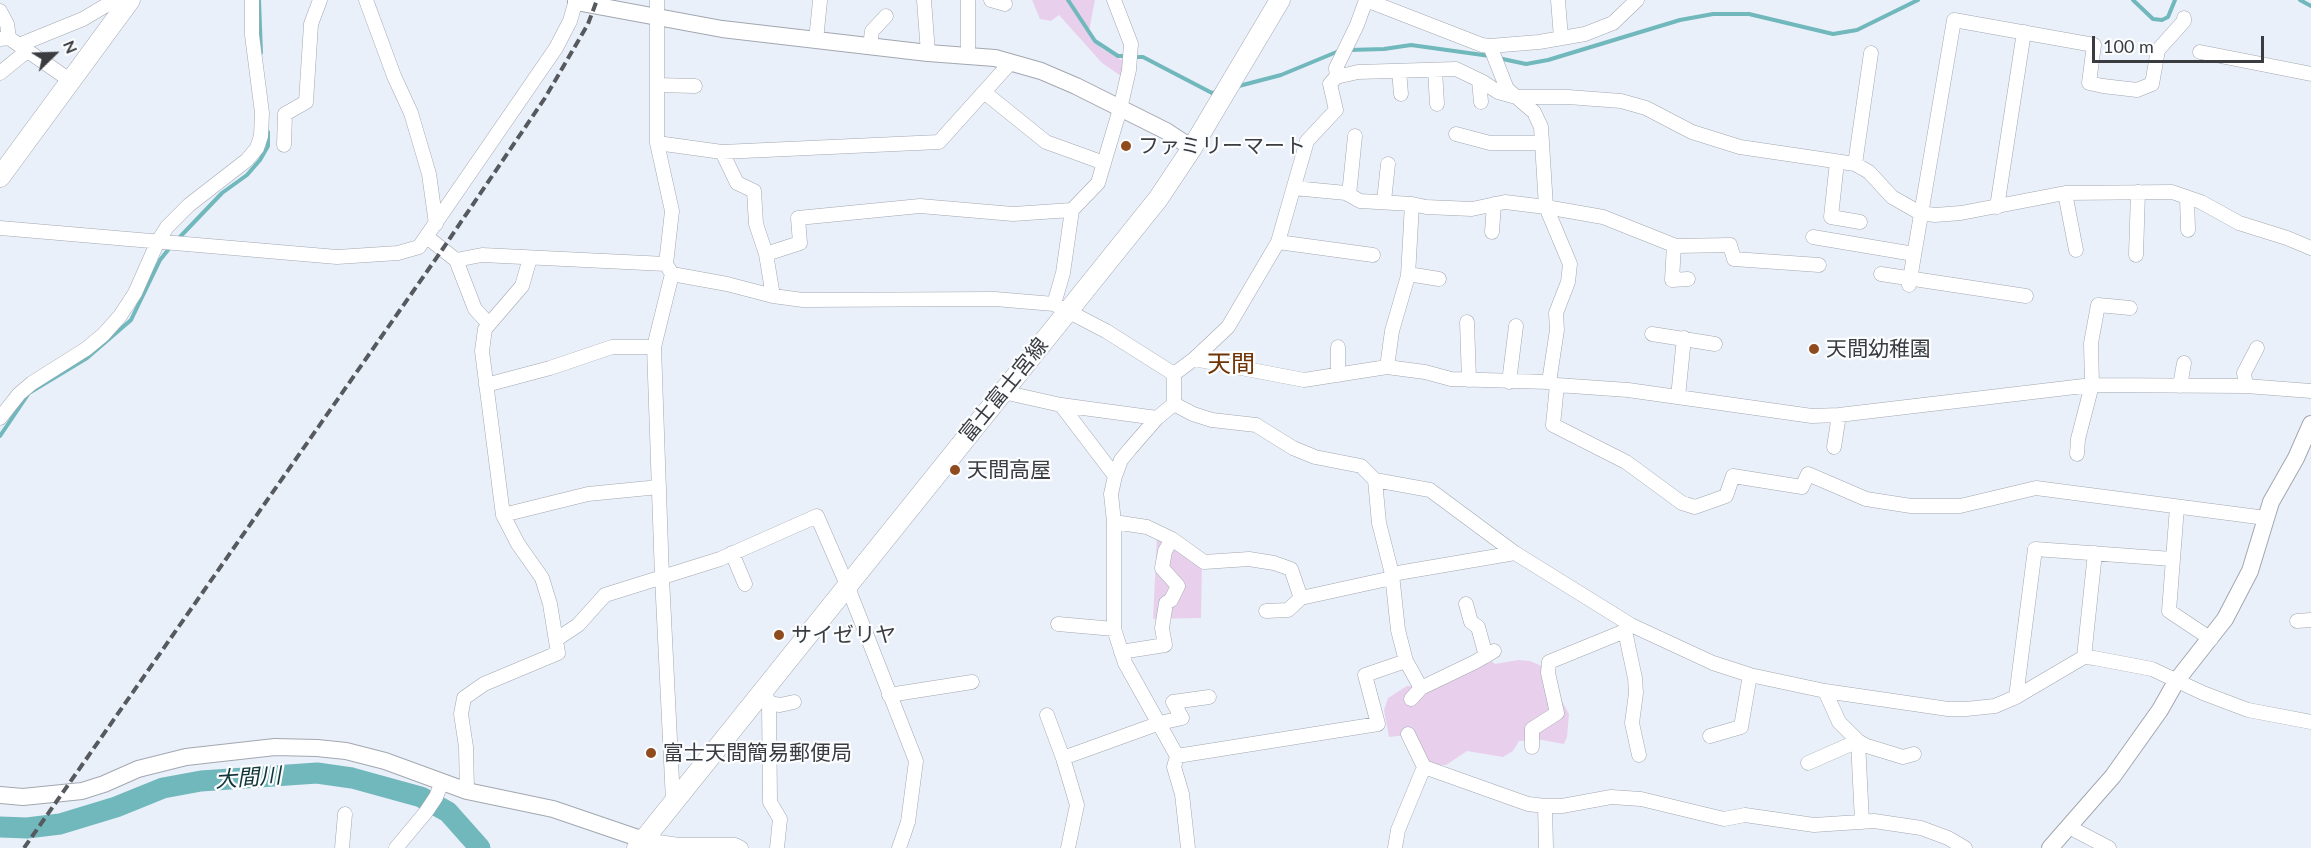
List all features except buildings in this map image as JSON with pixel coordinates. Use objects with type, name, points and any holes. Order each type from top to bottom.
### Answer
[{"type":"main road","points":[[0,177],[130,0]]},
{"type":"main road","name":"富士富士宮線","points":[[640,844],[674,801],[766,696],[847,585],[1003,392],[1061,308],[1158,198],[1192,148],[1280,0]]},
{"type":"street","points":[[0,73],[14,43],[83,19],[115,0]]},
{"type":"street","points":[[0,418],[18,394],[86,349],[103,335],[120,316],[135,293],[167,226],[189,205],[247,160],[256,148],[261,136],[262,113],[252,35],[252,0]]},
{"type":"street","points":[[284,145],[285,114],[306,102],[311,24],[320,0]]},
{"type":"street","points":[[366,0],[394,76],[411,113],[429,174],[436,224]]},
{"type":"street","points":[[816,40],[819,0]]},
{"type":"street","points":[[924,0],[928,53]]},
{"type":"street","points":[[968,0],[968,56]]},
{"type":"street","points":[[1061,308],[1063,273],[1072,210],[1098,183],[1129,70],[1131,44],[1114,0]]},
{"type":"street","points":[[1337,77],[1336,68],[1357,25],[1366,0],[1491,50],[1585,34],[1613,23],[1637,0]]},
{"type":"street","points":[[1558,0],[1562,38]]},
{"type":"street","points":[[0,228],[337,257],[398,253],[419,247],[556,48],[570,21],[576,1],[657,8],[722,29],[928,53],[995,57],[1050,75],[1166,131],[1192,148]]},
{"type":"street","points":[[657,8],[657,142],[672,211],[669,269],[654,347],[662,577],[674,801]]},
{"type":"street","points":[[0,11],[8,24],[14,43],[71,81]]},
{"type":"street","points":[[870,46],[872,31],[886,16]]},
{"type":"street","points":[[1909,281],[1954,20],[2094,45],[2089,82],[2137,90],[2152,84],[2158,50],[2184,21],[2184,18]]},
{"type":"street","points":[[1997,207],[2024,33]]},
{"type":"street","points":[[1491,50],[1507,89],[1534,112],[1541,127],[1546,207],[1570,264],[1568,282],[1556,313],[1553,425],[1626,462],[1682,503],[1695,507],[1726,496],[1733,476],[1802,487],[1808,474],[1866,499],[1911,506],[1960,506],[2036,488],[2266,518]]},
{"type":"street","points":[[2200,52],[2311,74]]},
{"type":"street","points":[[1855,164],[1871,53]]},
{"type":"street","points":[[657,142],[722,152],[939,142],[1011,62]]},
{"type":"street","points":[[1174,374],[1194,359],[1228,327],[1278,243],[1307,141],[1336,110],[1330,84],[1337,77],[1358,72],[1456,69],[1498,92],[1516,97],[1568,97],[1621,101],[1646,108],[1692,132],[1740,147],[1855,164],[1869,172],[1892,197],[1920,213],[1935,215],[1961,213],[2065,193],[2172,192],[2201,202],[2239,223],[2311,248]]},
{"type":"street","points":[[1435,70],[1437,104]]},
{"type":"street","points":[[1400,71],[1401,94]]},
{"type":"street","points":[[1479,80],[1481,102]]},
{"type":"street","points":[[657,85],[695,86]]},
{"type":"street","points":[[984,92],[1046,142],[1104,163]]},
{"type":"street","points":[[1456,134],[1491,143],[1541,143]]},
{"type":"street","points":[[1349,195],[1355,136]]},
{"type":"street","points":[[722,152],[737,183],[754,192],[756,224],[766,254],[773,296]]},
{"type":"street","points":[[1837,162],[1831,217],[1860,222]]},
{"type":"street","points":[[1384,201],[1388,164]]},
{"type":"street","points":[[1294,188],[1349,195],[1360,201],[1384,201],[1426,207],[1472,209],[1504,202],[1546,207],[1603,217],[1674,245],[1730,245],[1734,259],[1818,265]]},
{"type":"street","points":[[2136,255],[2138,192]]},
{"type":"street","points":[[2065,193],[2076,250]]},
{"type":"street","points":[[2187,197],[2188,230]]},
{"type":"street","points":[[1387,367],[1392,331],[1408,274],[1412,204]]},
{"type":"street","points":[[1492,232],[1494,204]]},
{"type":"street","points":[[766,254],[800,243],[798,218],[920,206],[1013,214],[1072,210]]},
{"type":"street","points":[[427,237],[456,260],[475,309],[488,323]]},
{"type":"street","points":[[1813,237],[1914,254]]},
{"type":"street","points":[[1278,243],[1373,255]]},
{"type":"street","points":[[1674,245],[1671,280],[1688,279]]},
{"type":"street","points":[[456,260],[482,255],[669,269],[773,296],[831,301],[995,299],[1061,308],[1106,331],[1174,374]]},
{"type":"street","points":[[467,791],[466,747],[461,714],[464,698],[484,684],[558,653],[557,639],[542,578],[518,544],[503,515],[482,351],[488,323],[522,286],[530,258]]},
{"type":"street","points":[[1408,274],[1439,279]]},
{"type":"street","points":[[1881,274],[1909,281],[2026,296]]},
{"type":"street","points":[[2077,454],[2078,439],[2092,385],[2091,343],[2098,305],[2130,308]]},
{"type":"street","points":[[1467,322],[1469,380]]},
{"type":"street","points":[[1509,382],[1516,326]]},
{"type":"street","points":[[1652,334],[1715,344]]},
{"type":"street","points":[[1678,397],[1684,338]]},
{"type":"street","points":[[486,385],[550,368],[612,347],[654,347]]},
{"type":"street","points":[[1338,347],[1338,375]]},
{"type":"street","points":[[2246,386],[2244,373],[2257,348]]},
{"type":"street","points":[[1194,359],[1304,380],[1387,367],[1425,372],[1452,380],[1628,390],[1812,416],[1839,415],[2092,385],[2246,386],[2311,391]]},
{"type":"street","points":[[2180,386],[2184,363]]},
{"type":"street","points":[[1174,374],[1174,404]]},
{"type":"street","points":[[1003,392],[1061,405],[1157,418]]},
{"type":"street","points":[[1174,404],[1157,418],[1121,460],[1115,476],[1111,494],[1114,522],[1114,629],[1125,663],[1177,756],[1174,767],[1182,794],[1188,848]]},
{"type":"street","points":[[1174,404],[1193,414],[1212,420],[1256,425],[1293,448],[1315,457],[1361,466],[1376,480],[1430,490],[1515,553],[1628,628],[1713,663],[1750,675],[1825,691],[1948,709],[1995,706],[2016,697],[2084,657],[2152,669],[2203,693],[2248,710],[2311,722]]},
{"type":"street","points":[[1061,405],[1115,476]]},
{"type":"street","points":[[1834,447],[1839,415]]},
{"type":"street","points":[[2050,848],[2113,776],[2136,746],[2177,680],[2226,620],[2250,571],[2271,502],[2296,458],[2311,424]]},
{"type":"street","points":[[1376,480],[1379,523],[1392,576],[1398,630],[1406,661],[1421,688]]},
{"type":"street","points":[[503,515],[588,494],[659,487]]},
{"type":"street","points":[[2176,507],[2169,610],[2211,639]]},
{"type":"street","points":[[557,639],[578,625],[605,595],[732,553],[817,516],[847,585],[915,762],[908,822],[899,848]]},
{"type":"street","points":[[1114,522],[1147,527],[1172,538],[1204,562],[1250,559],[1274,563],[1291,569],[1301,598]]},
{"type":"street","points":[[1121,652],[1165,645],[1162,628],[1166,603],[1171,600],[1178,586],[1162,568],[1165,551],[1172,538]]},
{"type":"street","points":[[2016,697],[2035,549],[2172,559]]},
{"type":"street","points":[[732,553],[746,584]]},
{"type":"street","points":[[1266,611],[1288,610],[1301,598],[1392,576],[1515,553]]},
{"type":"street","points":[[2084,657],[2095,553]]},
{"type":"street","points":[[1412,699],[1421,688],[1490,653],[1478,627],[1471,622],[1466,604]]},
{"type":"street","points":[[1058,624],[1114,629]]},
{"type":"street","points":[[1532,747],[1532,729],[1557,713],[1548,673],[1549,662],[1628,628]]},
{"type":"street","points":[[1628,628],[1636,693],[1632,723],[1639,755]]},
{"type":"street","points":[[1177,756],[1378,724],[1365,675],[1406,661]]},
{"type":"street","points":[[1710,736],[1741,728],[1750,675]]},
{"type":"street","points":[[889,695],[972,682]]},
{"type":"street","points":[[1825,691],[1839,722],[1858,741],[1903,757],[1914,754]]},
{"type":"street","points":[[766,696],[780,705],[794,702]]},
{"type":"street","points":[[766,696],[770,802],[780,819],[777,848]]},
{"type":"street","points":[[1063,758],[1160,723],[1182,718],[1173,702],[1209,697]]},
{"type":"street","points":[[1047,715],[1077,805],[1068,848]]},
{"type":"street","points":[[1408,735],[1424,767],[1528,804],[1562,806],[1611,797],[1641,799],[1724,819],[1745,814],[1814,825],[1874,821],[1921,828],[1948,838],[1965,848]]},
{"type":"street","points":[[1808,763],[1858,741]]},
{"type":"street","points":[[1858,741],[1862,822]]},
{"type":"street","points":[[0,795],[22,797],[82,791],[160,762],[206,754],[275,747],[317,748],[346,751],[404,766],[439,790],[467,791],[553,809],[640,844],[735,845],[741,848]]},
{"type":"street","points":[[1395,848],[1398,830],[1424,767]]},
{"type":"street","points":[[397,848],[426,812],[439,790]]},
{"type":"street","points":[[1545,806],[1546,848]]},
{"type":"street","points":[[342,848],[345,814]]},
{"type":"street","points":[[2069,826],[2109,848]]},
{"type":"shaded area","points":[[1032,0],[1095,0],[1089,31],[1101,48],[1125,62],[1121,76],[1102,63],[1059,15],[1051,21],[1040,19]]},
{"type":"shaded area","points":[[1157,537],[1202,564],[1201,618],[1153,619]]},
{"type":"shaded area","points":[[1486,656],[1495,664],[1518,660],[1530,661],[1544,667],[1569,714],[1567,737],[1564,744],[1542,740],[1519,741],[1513,751],[1503,757],[1467,751],[1446,765],[1429,765],[1408,735],[1389,737],[1384,710],[1388,698],[1407,686],[1429,687]]},
{"type":"waterway","points":[[259,0],[261,53]]},
{"type":"waterway","points":[[1068,0],[1095,41],[1118,56],[1126,56]]},
{"type":"waterway","points":[[1498,58],[1526,64],[1548,60],[1680,20],[1713,14],[1749,14],[1833,34],[1857,30],[1918,0]]},
{"type":"waterway","points":[[2133,0],[2153,19],[2162,20],[2168,17],[2175,0]]},
{"type":"waterway","points":[[2300,0],[2311,6]]},
{"type":"waterway","points":[[1349,50],[1384,49],[1411,45],[1490,56]]},
{"type":"waterway","points":[[1235,87],[1281,75],[1339,51]]},
{"type":"waterway","points":[[1134,57],[1143,57],[1212,93],[1216,92]]},
{"type":"waterway","points":[[177,240],[222,193],[247,175],[260,160],[268,146],[268,132]]},
{"type":"waterway","points":[[0,436],[29,393],[87,358],[131,320],[160,260],[172,245]]},
{"type":"waterway","name":"大間川","points":[[0,827],[27,828],[60,824],[116,807],[163,788],[201,781],[317,773],[352,778],[421,797],[448,812],[480,848]]},
{"type":"railway","points":[[24,848],[442,250],[545,98],[588,24],[597,0]]},
{"type":"place","name":"ファミリーマート","points":[[1126,146]]},
{"type":"place","name":"天間幼稚園","points":[[1814,349]]},
{"type":"place","name":"天間高屋","points":[[955,470]]},
{"type":"place","name":"サイゼリヤ","points":[[779,635]]},
{"type":"place","name":"富士天間簡易郵便局","points":[[651,753]]},
{"type":"district","name":"天間","points":[[1231,364]]}]
